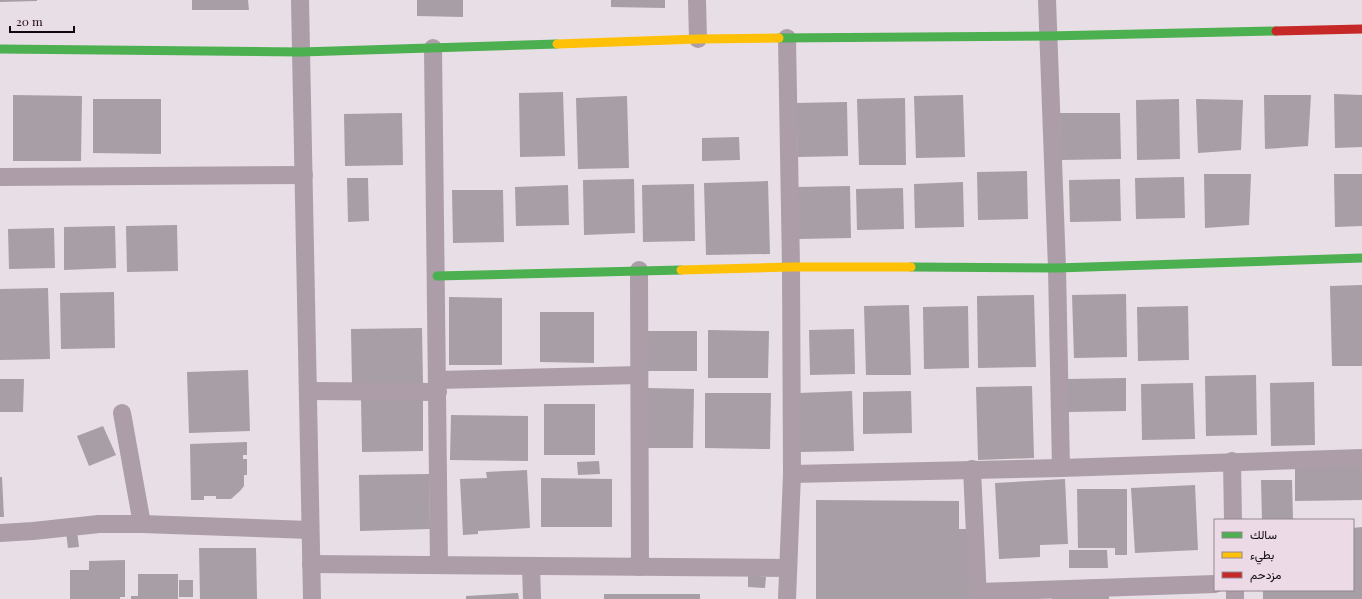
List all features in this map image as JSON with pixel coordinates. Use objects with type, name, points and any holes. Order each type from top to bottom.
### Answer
[{"type":"street","points":[[300,0],[312,599]]},
{"type":"street","points":[[697,0],[698,39]]},
{"type":"street","points":[[1047,0],[1057,268],[1061,468]]},
{"type":"street","points":[[0,49],[301,52],[698,39],[1048,36],[1362,29]]},
{"type":"street","points":[[787,38],[791,267],[792,474],[787,599]]},
{"type":"street","points":[[433,48],[437,276],[439,565]]},
{"type":"street","points":[[0,177],[304,174]]},
{"type":"street","points":[[437,276],[791,267],[1057,268],[1362,258]]},
{"type":"street","points":[[639,270],[640,567]]},
{"type":"street","points":[[308,391],[438,386],[639,375]]},
{"type":"street","points":[[122,413],[142,524]]},
{"type":"street","points":[[792,474],[1061,468],[1362,458]]},
{"type":"street","points":[[1232,462],[1233,519]]},
{"type":"street","points":[[972,469],[978,595],[1214,584]]},
{"type":"street","points":[[0,533],[99,524],[142,524],[310,530]]},
{"type":"street","points":[[311,564],[788,568]]},
{"type":"street","points":[[531,566],[532,599]]},
{"type":"building","points":[[0,0],[37,0],[37,1],[0,2]]},
{"type":"building","points":[[192,0],[248,0],[249,10],[192,10]]},
{"type":"building","points":[[417,0],[463,0],[463,17],[417,16]]},
{"type":"building","points":[[611,0],[665,0],[665,8],[611,7]]},
{"type":"building","points":[[563,92],[565,156],[520,157],[519,93]]},
{"type":"building","points":[[1334,94],[1362,95],[1362,147],[1335,148]]},
{"type":"building","points":[[13,95],[82,96],[81,161],[13,161]]},
{"type":"building","points":[[963,95],[965,157],[916,158],[914,96]]},
{"type":"building","points":[[1264,95],[1311,95],[1308,146],[1265,149]]},
{"type":"building","points":[[627,96],[629,168],[578,169],[576,98]]},
{"type":"building","points":[[905,98],[906,165],[859,165],[857,99]]},
{"type":"building","points":[[93,99],[161,99],[161,154],[93,153]]},
{"type":"building","points":[[1179,99],[1180,159],[1137,160],[1136,100]]},
{"type":"building","points":[[1196,99],[1243,100],[1241,150],[1198,153]]},
{"type":"building","points":[[847,102],[848,156],[798,157],[796,103]]},
{"type":"building","points":[[402,113],[403,165],[345,166],[344,114]]},
{"type":"building","points":[[1060,113],[1120,113],[1121,159],[1061,160]]},
{"type":"building","points":[[739,137],[740,160],[702,161],[702,138]]},
{"type":"building","points":[[1027,171],[1028,219],[978,220],[977,172]]},
{"type":"building","points":[[1204,174],[1251,174],[1249,225],[1205,228]]},
{"type":"building","points":[[1334,174],[1362,174],[1362,226],[1335,227]]},
{"type":"building","points":[[1184,177],[1185,218],[1136,219],[1135,178]]},
{"type":"building","points":[[347,178],[368,178],[369,221],[348,222]]},
{"type":"building","points":[[634,179],[635,233],[584,235],[583,180]]},
{"type":"building","points":[[1120,179],[1121,221],[1070,222],[1069,180]]},
{"type":"building","points":[[768,181],[770,254],[706,255],[704,183]]},
{"type":"building","points":[[963,182],[964,227],[915,228],[914,184]]},
{"type":"building","points":[[694,184],[695,241],[643,242],[642,185]]},
{"type":"building","points":[[568,185],[569,225],[516,226],[515,187]]},
{"type":"building","points":[[850,186],[851,238],[797,239],[796,187]]},
{"type":"building","points":[[903,188],[904,229],[857,230],[856,189]]},
{"type":"building","points":[[452,190],[503,190],[504,242],[453,243]]},
{"type":"building","points":[[177,225],[178,271],[127,272],[126,226]]},
{"type":"building","points":[[115,226],[116,268],[64,270],[64,227]]},
{"type":"building","points":[[54,228],[55,268],[9,269],[8,229]]},
{"type":"building","points":[[1362,285],[1362,366],[1332,366],[1330,286]]},
{"type":"building","points":[[48,288],[50,359],[0,360],[0,289]]},
{"type":"building","points":[[114,292],[115,348],[61,349],[60,293]]},
{"type":"building","points":[[1126,294],[1127,357],[1074,358],[1072,295]]},
{"type":"building","points":[[1034,295],[1036,367],[978,368],[977,296]]},
{"type":"building","points":[[449,297],[502,298],[502,365],[449,365]]},
{"type":"building","points":[[909,305],[911,375],[866,375],[864,306]]},
{"type":"building","points":[[968,306],[969,368],[924,369],[923,307]]},
{"type":"building","points":[[1188,306],[1189,360],[1138,361],[1137,307]]},
{"type":"building","points":[[540,312],[594,312],[594,363],[540,362]]},
{"type":"building","points":[[422,328],[423,384],[352,385],[351,329]]},
{"type":"building","points":[[854,329],[855,374],[810,375],[809,330]]},
{"type":"building","points":[[708,330],[769,331],[768,378],[708,378]]},
{"type":"building","points":[[648,331],[697,331],[697,371],[648,371]]},
{"type":"building","points":[[248,370],[250,431],[189,433],[187,372]]},
{"type":"building","points":[[1256,375],[1257,435],[1206,436],[1205,376]]},
{"type":"building","points":[[1126,378],[1126,411],[1067,412],[1066,379]]},
{"type":"building","points":[[0,379],[24,379],[23,412],[0,412]]},
{"type":"building","points":[[1314,382],[1315,445],[1271,446],[1270,383]]},
{"type":"building","points":[[1193,383],[1195,439],[1142,440],[1141,384]]},
{"type":"building","points":[[1032,386],[1034,458],[978,460],[976,387]]},
{"type":"building","points":[[647,388],[694,389],[693,448],[646,448]]},
{"type":"building","points":[[852,391],[854,451],[800,452],[799,393]]},
{"type":"building","points":[[911,391],[912,433],[863,434],[863,392]]},
{"type":"building","points":[[705,393],[771,393],[770,449],[705,448]]},
{"type":"building","points":[[361,398],[423,398],[423,451],[362,452]]},
{"type":"building","points":[[544,404],[595,404],[595,455],[544,455]]},
{"type":"building","points":[[451,415],[528,416],[528,461],[450,460]]},
{"type":"building","points":[[103,426],[116,455],[89,466],[77,436]]},
{"type":"building","points":[[247,442],[247,455],[243,455],[243,459],[247,459],[247,475],[244,475],[244,486],[240,491],[231,499],[216,499],[216,496],[204,496],[204,500],[191,500],[190,444]]},
{"type":"building","points":[[599,461],[600,474],[578,475],[577,462]]},
{"type":"building","points":[[1295,462],[1362,462],[1362,500],[1295,501]]},
{"type":"building","points":[[527,470],[530,528],[478,531],[478,534],[463,535],[460,479],[487,478],[486,472]]},
{"type":"building","points":[[429,474],[430,529],[360,531],[359,475]]},
{"type":"building","points":[[0,477],[2,477],[4,517],[0,517]]},
{"type":"building","points":[[541,478],[612,479],[612,527],[541,527]]},
{"type":"building","points":[[1065,479],[1068,544],[1040,545],[1040,557],[999,559],[995,483]]},
{"type":"building","points":[[1261,480],[1292,480],[1293,519],[1262,519]]},
{"type":"building","points":[[1195,485],[1198,550],[1135,553],[1131,488]]},
{"type":"building","points":[[1077,489],[1127,489],[1127,555],[1115,555],[1115,548],[1078,548]]},
{"type":"building","points":[[816,500],[959,501],[959,529],[970,529],[970,599],[816,599]]},
{"type":"building","points":[[1362,527],[1362,599],[1263,599],[1263,591],[1354,591],[1354,528]]},
{"type":"building","points":[[77,531],[79,547],[68,548],[66,532]]},
{"type":"building","points":[[199,548],[256,548],[257,599],[200,599]]},
{"type":"building","points":[[1069,550],[1107,550],[1108,568],[1069,568]]},
{"type":"building","points":[[125,560],[125,597],[120,597],[120,599],[70,599],[70,570],[89,570],[89,561]]},
{"type":"building","points":[[138,574],[178,574],[178,599],[131,599],[131,596],[138,596]]},
{"type":"building","points":[[748,575],[766,577],[765,588],[748,587]]},
{"type":"building","points":[[179,580],[193,580],[193,597],[179,597]]},
{"type":"building","points":[[518,593],[519,599],[466,599],[466,596]]},
{"type":"building","points":[[604,594],[700,594],[700,599],[604,599]]},
{"type":"building","points":[[1052,595],[1109,595],[1109,599],[1052,599]]},
{"type":"traffic: fast","points":[[779,38],[1048,36],[1276,31]]},
{"type":"traffic: fast","points":[[0,49],[301,52],[557,44]]},
{"type":"traffic: fast","points":[[911,267],[1057,268],[1362,258]]},
{"type":"traffic: fast","points":[[437,276],[681,270]]},
{"type":"traffic: slow","points":[[557,44],[779,38]]},
{"type":"traffic: slow","points":[[681,270],[791,267],[911,267]]},
{"type":"traffic: jam","points":[[1276,31],[1362,29]]}]
